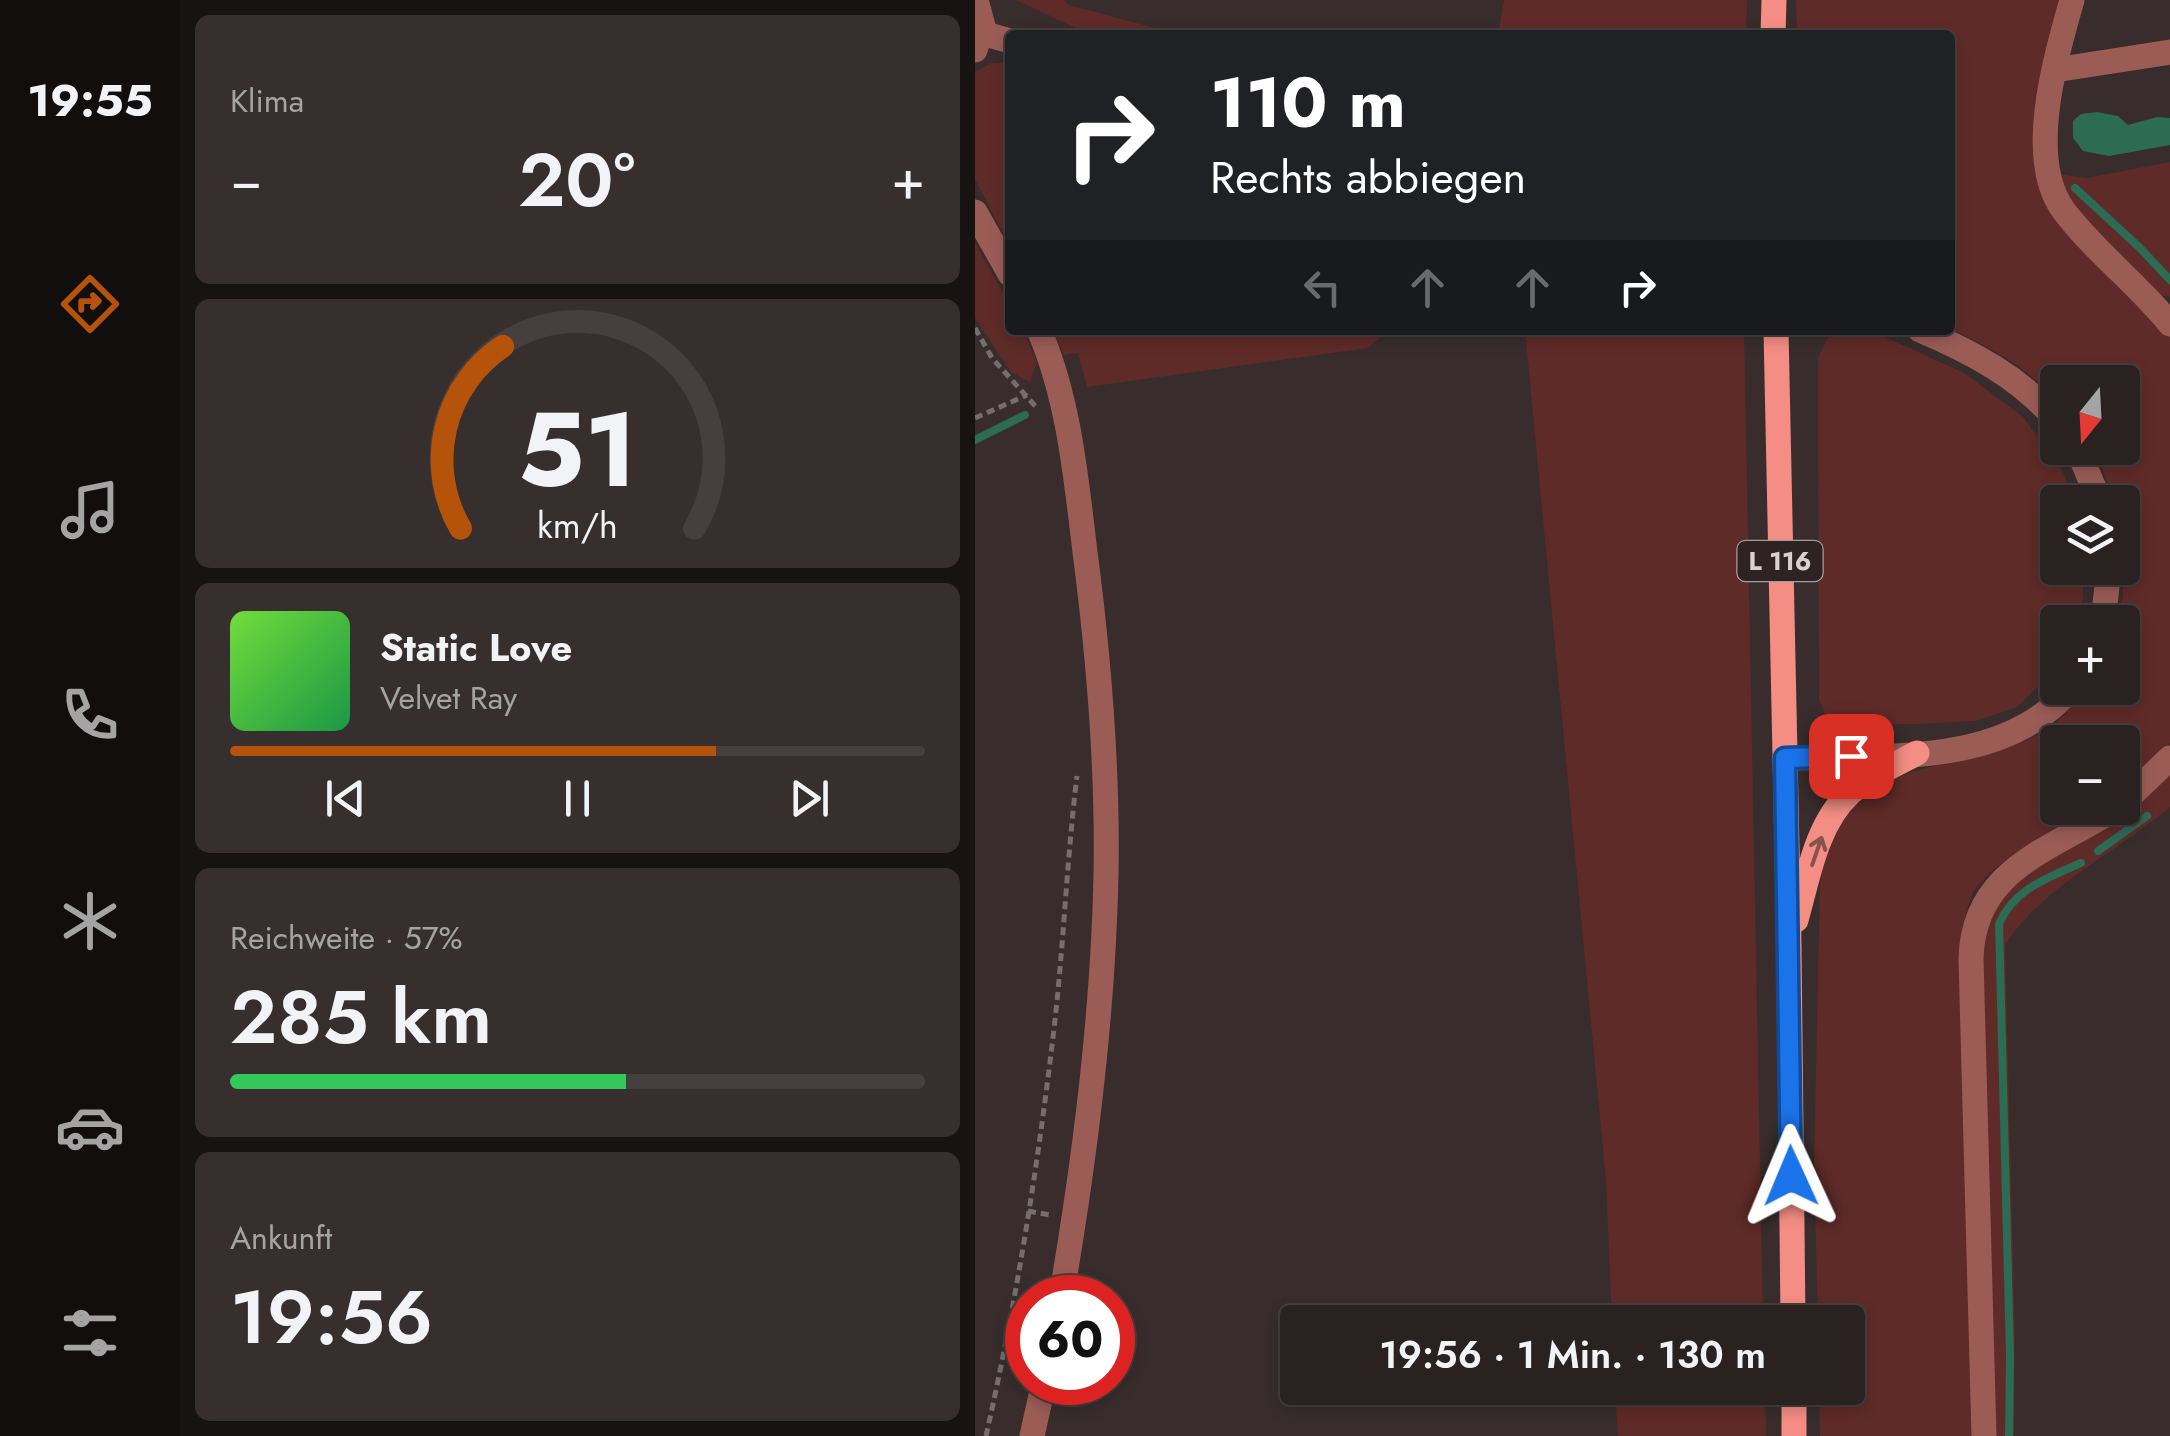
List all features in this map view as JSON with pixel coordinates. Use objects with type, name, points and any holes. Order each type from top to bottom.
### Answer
[{"type":"main road","points":[[1773,0],[1773,30]]},
{"type":"main road","name":"L 116","points":[[1776,335],[1793,1305]]},
{"type":"main road","points":[[1789,944],[1819,842],[1833,814],[1851,792],[1917,753]]},
{"type":"main road","points":[[1794,1405],[1794,1436]]},
{"type":"street","points":[[975,0],[981,12],[979,41],[1005,41]]},
{"type":"street","points":[[2072,0],[2055,70],[2045,136],[2053,191],[2066,214],[2170,324]]},
{"type":"street","points":[[2055,70],[2170,52]]},
{"type":"street","points":[[975,212],[1005,265]]},
{"type":"street","points":[[1041,335],[1060,391],[1084,538],[1096,645],[1106,857],[1090,1096],[1064,1275]]},
{"type":"street","points":[[1930,335],[1995,368],[2040,403]]},
{"type":"street","points":[[1785,758],[1917,753],[1977,744],[2012,733],[2053,705]]},
{"type":"street","points":[[2140,787],[2170,758]]},
{"type":"street","points":[[1985,1436],[1971,959],[1974,928],[1985,900],[2005,876],[2088,825]]},
{"type":"street","points":[[1032,1436],[1039,1405]]},
{"type":"path","points":[[975,328],[992,358],[1039,413]]},
{"type":"path","points":[[975,418],[1027,395],[1060,391]]},
{"type":"path","points":[[986,1436],[1037,1158],[1058,993],[1068,845],[1079,760]]},
{"type":"shaded area","points":[[1016,0],[1063,0],[1069,5],[1162,30],[1080,30]]},
{"type":"shaded area","points":[[1504,0],[1747,0],[1746,30],[1499,30]]},
{"type":"shaded area","points":[[1796,0],[2063,0],[2043,174],[2170,336],[2170,743],[2140,774],[2140,725],[2053,725],[2073,705],[2140,705],[2140,605],[2121,605],[2123,585],[2140,585],[2140,485],[2109,485],[2100,465],[2140,465],[2140,365],[2040,365],[2040,384],[2007,359],[1955,331],[1955,30],[1797,30]]},
{"type":"shaded area","points":[[992,63],[1005,63],[1005,237],[975,179],[975,72]]},
{"type":"shaded area","points":[[2081,114],[2118,116],[2128,125],[2157,117],[2170,118],[2170,145],[2109,156],[2083,151],[2073,138],[2073,121]]},
{"type":"shaded area","points":[[2170,162],[2170,297],[2158,295],[2085,227],[2058,174],[2087,178]]},
{"type":"shaded area","points":[[975,243],[1005,296],[1005,335],[1025,335],[1037,362],[1030,382],[1011,372],[975,318]]},
{"type":"shaded area","points":[[1055,335],[1383,335],[1368,348],[1087,387],[1078,353],[1064,355]]},
{"type":"shaded area","points":[[1525,335],[1744,335],[1763,1305],[1611,1305],[1606,1180]]},
{"type":"shaded area","points":[[1829,335],[1881,335],[1964,373],[2023,417],[2040,440],[2040,465],[2058,465],[2067,485],[2040,485],[2040,585],[2083,585],[2083,598],[2081,605],[2040,605],[2040,685],[2017,707],[1975,721],[1845,725],[1826,716],[1819,700],[1818,359]]},
{"type":"shaded area","points":[[2040,733],[2040,825],[2062,825],[1983,879],[1972,895],[1962,928],[1976,1436],[1820,1436],[1819,1405],[1865,1405],[1865,1305],[1818,1305],[1814,1167],[1820,884],[1827,853],[1838,823],[1867,791],[1915,771],[2022,742]]},
{"type":"shaded area","points":[[2170,767],[2170,807],[2058,889],[2019,926],[2005,946],[2014,1436],[1988,1436],[1977,953],[1991,902],[2093,825],[2140,825],[2140,790]]},
{"type":"shaded area","points":[[1616,1405],[1765,1405],[1766,1436],[1618,1436]]},
{"type":"waterway","points":[[2075,188],[2170,280]]},
{"type":"waterway","points":[[975,440],[1025,415]]},
{"type":"waterway","points":[[2098,851],[2147,816]]},
{"type":"waterway","points":[[2009,1436],[1999,924],[2023,893],[2081,863]]},
{"type":"route","points":[[1791,1176],[1785,758],[1851,756]]}]
